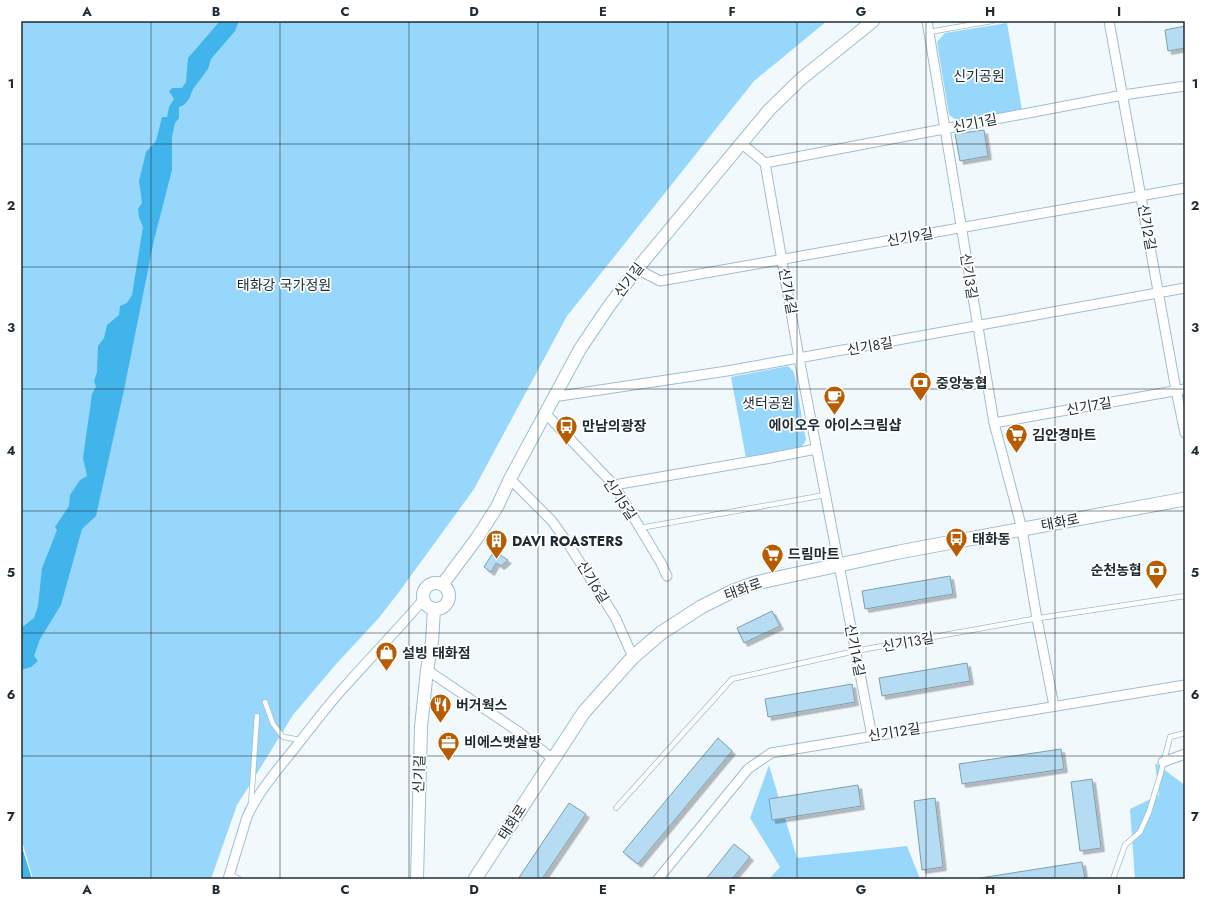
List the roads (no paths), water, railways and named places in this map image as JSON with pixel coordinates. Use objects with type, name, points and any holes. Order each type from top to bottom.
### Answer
[{"type":"main road","name":"태화로","points":[[475,879],[584,712],[633,657],[661,633],[701,607],[733,591],[754,583],[907,550],[1185,499]]},
{"type":"street","name":"신기길","points":[[442,585],[478,538],[497,507],[510,478],[580,348],[637,269],[769,110],[800,79],[873,21]]},
{"type":"street","name":"신기3길","points":[[927,21],[994,423],[1022,529],[1037,619],[1054,706]]},
{"type":"street","name":"신기2길","points":[[1109,21],[1158,293],[1181,390],[1185,433]]},
{"type":"street","name":"신기1길","points":[[765,163],[1123,95],[1185,86]]},
{"type":"street","points":[[741,143],[765,163]]},
{"type":"street","name":"신기4길","points":[[765,163],[799,358],[839,565]]},
{"type":"street","name":"신기9길","points":[[637,269],[660,281],[1185,188]]},
{"type":"street","name":"신기8길","points":[[553,397],[727,371],[1185,288]]},
{"type":"street","name":"신기7길","points":[[994,423],[1181,390]]},
{"type":"street","name":"신기5길","points":[[545,413],[614,485],[667,576]]},
{"type":"street","points":[[614,485],[816,449]]},
{"type":"street","name":"신기6길","points":[[510,478],[552,521],[567,542],[615,617],[633,657]]},
{"type":"street","name":"신기14길","points":[[839,565],[872,736]]},
{"type":"street","points":[[436,583],[442,585],[448,591],[449,600],[444,607],[434,609],[429,607],[423,594],[428,586],[436,583]]},
{"type":"street","points":[[228,877],[251,808],[265,787],[346,685],[424,599]]},
{"type":"street","name":"신기길","points":[[417,879],[421,727],[427,670],[432,642],[434,609]]},
{"type":"street","points":[[427,670],[519,732],[553,759]]},
{"type":"street","name":"신기12길","points":[[658,879],[748,769],[771,753],[1185,684]]},
{"type":"street","points":[[1163,762],[1185,754]]},
{"type":"lane","points":[[929,32],[992,21]]},
{"type":"lane","points":[[640,528],[825,495]]},
{"type":"lane","name":"신기13길","points":[[616,808],[732,679],[855,651],[1037,619],[1185,596]]},
{"type":"lane","points":[[265,702],[273,724],[283,737],[301,740]]},
{"type":"lane","points":[[251,808],[256,716]]},
{"type":"lane","points":[[1113,879],[1125,846],[1140,832],[1149,812],[1170,737],[1185,733]]},
{"type":"lane","points":[[228,877],[239,879]]},
{"type":"place","name":"중앙농협","points":[[920,402]]},
{"type":"place","name":"에이오우 아이스크림샵","points":[[835,416]]},
{"type":"place","name":"만남의광장","points":[[566,446]]},
{"type":"place","name":"김안경마트","points":[[1016,454]]},
{"type":"place","name":"태화동","points":[[956,558]]},
{"type":"place","name":"DAVI ROASTERS","points":[[497,560]]},
{"type":"place","name":"드림마트","points":[[772,574]]},
{"type":"place","name":"순천농협","points":[[1157,590]]},
{"type":"place","name":"설빙 태화점","points":[[386,672]]},
{"type":"place","name":"버거웍스","points":[[441,724]]},
{"type":"place","name":"비에스뱃살방","points":[[449,762]]},
{"type":"park label","name":"신기공원","points":[[979,76]]},
{"type":"park label","name":"태화강 국가정원","points":[[284,285]]},
{"type":"park label","name":"샛터공원","points":[[768,403]]}]
